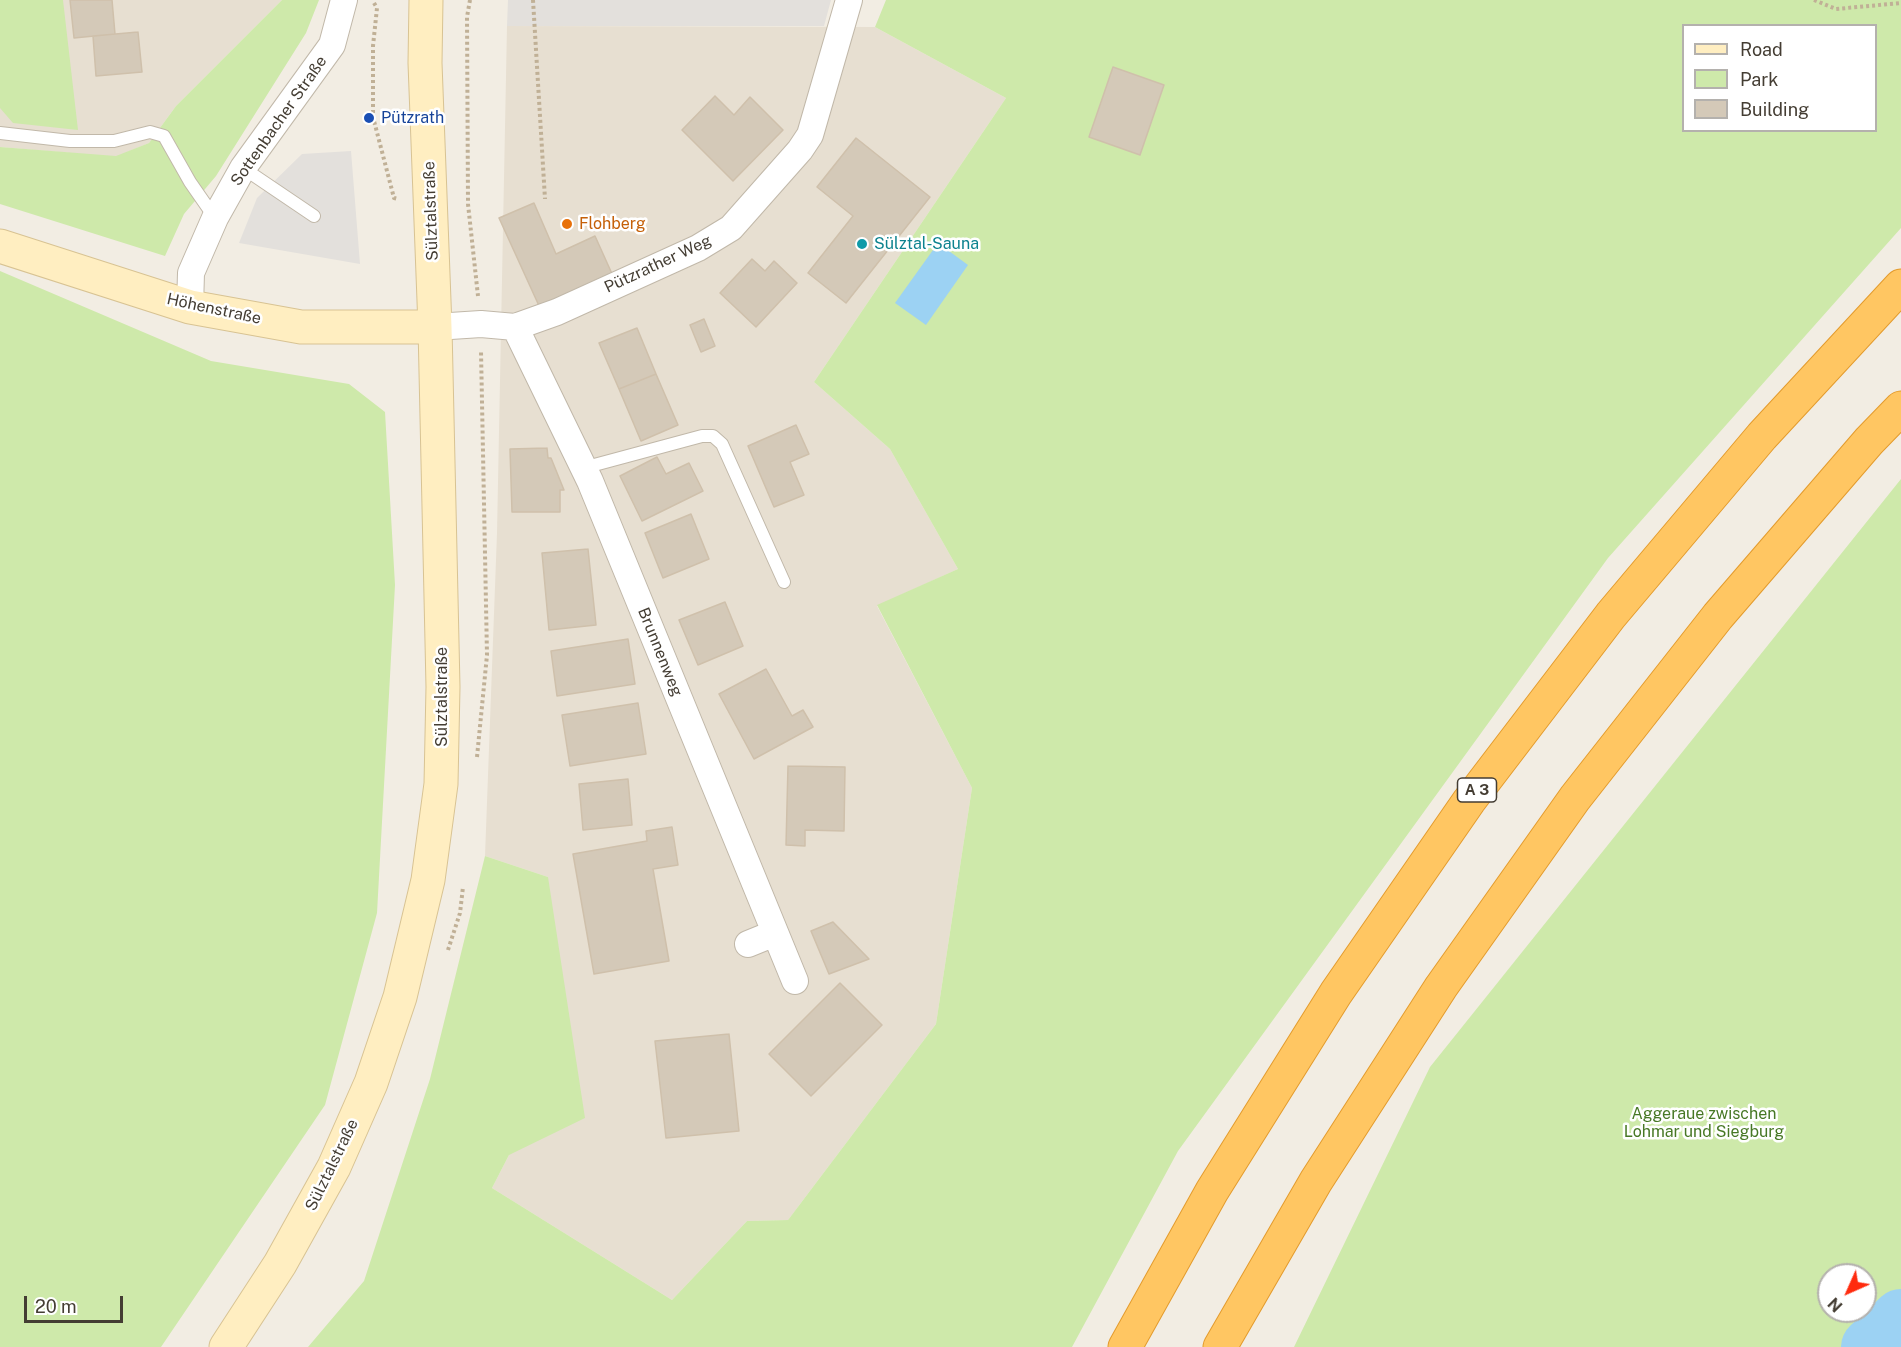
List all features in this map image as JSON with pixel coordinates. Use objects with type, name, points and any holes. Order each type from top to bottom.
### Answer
[{"type":"highway","name":"A 3","points":[[1125,1347],[1212,1191],[1336,993],[1469,801],[1641,579],[1762,436],[1901,286]]},
{"type":"highway","points":[[1220,1347],[1316,1181],[1441,987],[1575,798],[1718,616],[1901,408]]},
{"type":"main road","name":"Sülztalstraße","points":[[226,1347],[280,1264],[334,1167],[371,1083],[400,997],[428,880],[441,784],[443,687],[435,327],[425,63],[426,0]]},
{"type":"main road","name":"Höhenstraße","points":[[0,246],[190,307],[302,327],[435,327]]},
{"type":"street","name":"Sottenbacher Straße","points":[[190,307],[191,273],[215,218],[243,168],[332,45],[344,0]]},
{"type":"street","name":"Pützrather Weg","points":[[435,327],[481,324],[515,327],[557,312],[687,253],[731,228],[800,150],[810,135],[849,0]]},
{"type":"street","name":"Brunnenweg","points":[[515,327],[584,468],[795,981]]},
{"type":"street","points":[[748,944],[775,933]]},
{"type":"lane","points":[[0,134],[70,141],[114,141],[150,132],[164,136],[190,182],[215,218]]},
{"type":"lane","points":[[243,168],[314,216]]},
{"type":"lane","points":[[584,468],[712,435],[722,444],[784,582]]},
{"type":"path","points":[[533,0],[545,199]]},
{"type":"path","points":[[1814,0],[1836,9],[1901,3]]},
{"type":"shaded area","points":[[0,0],[282,0],[176,106],[149,143],[116,157],[0,147]]},
{"type":"shaded area","points":[[508,0],[831,0],[824,26],[507,26]]},
{"type":"shaded area","points":[[507,26],[875,27],[1006,98],[814,382],[890,449],[958,569],[877,606],[972,788],[936,1024],[788,1220],[747,1221],[672,1300],[492,1188],[509,1155],[548,877],[485,856],[497,533]]},
{"type":"shaded area","points":[[351,151],[360,264],[239,243],[257,198],[302,154]]},
{"type":"green space","points":[[0,0],[63,0],[78,130],[13,123],[0,108]]},
{"type":"green space","points":[[282,0],[319,0],[306,33],[216,176],[184,214],[165,256],[0,204],[0,147],[116,156],[149,143],[176,106]]},
{"type":"green space","points":[[886,0],[1901,0],[1901,228],[1608,558],[1178,1151],[1072,1347],[308,1347],[364,1281],[430,1079],[485,856],[548,877],[585,1118],[509,1155],[492,1188],[672,1300],[747,1221],[788,1220],[936,1024],[972,788],[877,605],[958,569],[890,449],[814,382],[1006,98],[875,27]]},
{"type":"green space","points":[[0,271],[211,361],[349,384],[385,412],[395,585],[377,913],[325,1105],[161,1347],[0,1347]]},
{"type":"green space","name":"Aggeraue zwischen Lohmar und Siegburg","points":[[1901,479],[1901,1347],[1294,1347],[1430,1067]]},
{"type":"water","points":[[938,243],[968,265],[926,325],[895,303]]},
{"type":"building","points":[[70,0],[112,0],[115,34],[74,38]]},
{"type":"building","points":[[138,32],[142,72],[96,76],[93,36]]},
{"type":"building","points":[[1113,67],[1164,85],[1140,155],[1089,137]]},
{"type":"building","points":[[715,96],[734,115],[750,97],[783,130],[733,181],[682,130]]},
{"type":"building","name":"Sülztal-Sauna","points":[[856,138],[930,197],[846,303],[808,273],[853,216],[817,187]]},
{"type":"building","name":"Flohberg","points":[[534,203],[556,254],[595,236],[613,276],[540,308],[499,218]]},
{"type":"building","points":[[752,259],[765,271],[774,261],[797,283],[756,327],[720,293]]},
{"type":"building","points":[[704,319],[715,346],[701,352],[690,325]]},
{"type":"building","points":[[637,328],[656,374],[619,389],[599,343]]},
{"type":"building","points":[[656,374],[678,425],[641,441],[619,389]]},
{"type":"building","points":[[796,425],[809,454],[790,462],[804,495],[774,507],[748,446]]},
{"type":"building","points":[[547,448],[548,458],[551,458],[564,490],[560,490],[560,512],[512,512],[510,449]]},
{"type":"building","points":[[657,457],[666,474],[689,463],[703,491],[642,521],[620,476]]},
{"type":"building","points":[[691,514],[709,559],[663,578],[645,533]]},
{"type":"building","points":[[588,549],[596,625],[549,630],[542,553]]},
{"type":"building","points":[[725,602],[743,646],[698,665],[679,620]]},
{"type":"building","points":[[628,639],[635,684],[557,696],[551,651]]},
{"type":"building","points":[[766,669],[792,716],[803,710],[813,727],[754,759],[719,694]]},
{"type":"building","points":[[638,703],[646,754],[570,766],[562,715]]},
{"type":"building","points":[[788,766],[845,767],[844,831],[805,830],[805,846],[786,845]]},
{"type":"building","points":[[628,779],[632,825],[583,830],[579,784]]},
{"type":"building","points":[[672,827],[678,865],[653,869],[669,961],[594,974],[573,854],[647,841],[646,831]]},
{"type":"building","points":[[833,922],[869,959],[829,974],[811,931]]},
{"type":"building","points":[[840,983],[882,1025],[811,1096],[769,1054]]},
{"type":"building","points":[[729,1034],[739,1131],[666,1138],[655,1041]]},
{"type":"waterway","points":[[1870,1347],[1901,1318]]},
{"type":"place","name":"Pützrath","points":[[369,118]]},
{"type":"place","name":"Flohberg","points":[[567,224]]},
{"type":"place","name":"Sülztal-Sauna","points":[[862,244]]}]
